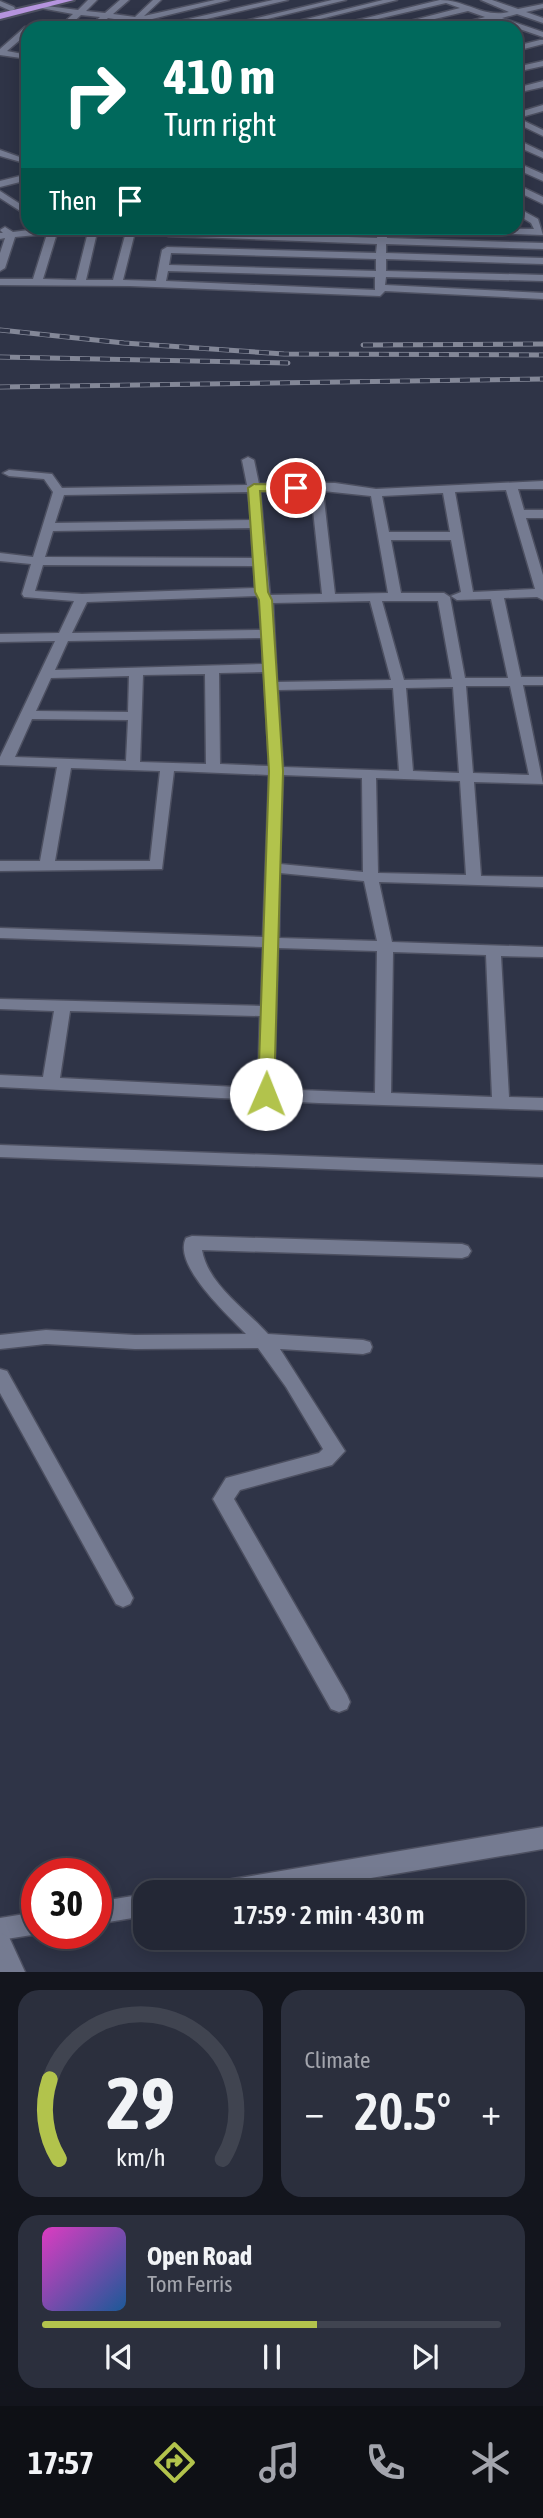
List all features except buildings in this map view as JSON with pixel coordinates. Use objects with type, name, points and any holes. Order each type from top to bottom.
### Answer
[{"type":"highway","points":[[35,7],[69,0]]},
{"type":"highway","points":[[4,12],[51,4]]},
{"type":"street","points":[[70,21],[93,0]]},
{"type":"street","points":[[100,21],[125,0]]},
{"type":"street","points":[[134,21],[156,0]]},
{"type":"street","points":[[140,21],[229,0],[271,21]]},
{"type":"street","points":[[190,21],[284,0]]},
{"type":"street","points":[[254,21],[342,0]]},
{"type":"street","points":[[308,21],[393,0]]},
{"type":"street","points":[[485,0],[543,21]]},
{"type":"street","points":[[525,0],[542,7]]},
{"type":"street","points":[[1,1],[4,12]]},
{"type":"street","points":[[359,21],[446,1],[495,21]]},
{"type":"street","points":[[35,7],[51,4],[126,21]]},
{"type":"street","points":[[481,21],[542,7]]},
{"type":"street","points":[[416,21],[466,9]]},
{"type":"street","points":[[523,31],[543,35]]},
{"type":"street","points":[[0,53],[21,36]]},
{"type":"street","points":[[523,47],[543,42]]},
{"type":"street","points":[[0,53],[21,56]]},
{"type":"street","points":[[523,68],[543,63]]},
{"type":"street","points":[[523,89],[543,84]]},
{"type":"street","points":[[523,116],[540,111]]},
{"type":"street","points":[[523,122],[543,132]]},
{"type":"street","points":[[523,145],[543,155]]},
{"type":"street","points":[[0,153],[21,160]]},
{"type":"street","points":[[523,168],[543,178]]},
{"type":"street","points":[[0,184],[21,181]]},
{"type":"street","points":[[523,191],[543,201]]},
{"type":"street","points":[[0,194],[21,208]]},
{"type":"street","points":[[523,214],[535,221],[541,232]]},
{"type":"street","points":[[0,226],[6,235],[0,268]]},
{"type":"street","points":[[523,231],[541,232]]},
{"type":"street","points":[[37,282],[49,235]]},
{"type":"street","points":[[80,283],[91,235]]},
{"type":"street","points":[[117,283],[129,235]]},
{"type":"street","points":[[160,284],[171,235]]},
{"type":"street","points":[[248,235],[543,246]]},
{"type":"street","points":[[0,282],[160,284],[380,293],[382,235]]},
{"type":"street","points":[[167,250],[543,261]]},
{"type":"street","points":[[163,268],[543,278]]},
{"type":"street","points":[[380,288],[543,296]]},
{"type":"street","points":[[248,460],[254,488],[268,634],[276,771],[266,1094]]},
{"type":"street","points":[[9,473],[48,476],[59,492]]},
{"type":"street","points":[[59,492],[335,487],[376,493],[543,485]]},
{"type":"street","points":[[59,492],[28,594],[82,598],[329,598],[543,594],[536,550],[519,514],[511,486]]},
{"type":"street","points":[[317,489],[329,598]]},
{"type":"street","points":[[448,489],[468,596]]},
{"type":"street","points":[[376,493],[395,597]]},
{"type":"street","points":[[519,514],[543,514]]},
{"type":"street","points":[[49,527],[257,524]]},
{"type":"street","points":[[384,536],[457,536]]},
{"type":"street","points":[[0,557],[38,561],[259,562]]},
{"type":"street","points":[[82,598],[3,761],[540,780],[497,595]]},
{"type":"street","points":[[375,597],[400,684],[406,775]]},
{"type":"street","points":[[444,597],[459,682],[474,879]]},
{"type":"street","points":[[0,638],[268,634]]},
{"type":"street","points":[[47,674],[270,668]]},
{"type":"street","points":[[212,670],[213,769]]},
{"type":"street","points":[[132,766],[136,672]]},
{"type":"street","points":[[271,686],[543,681]]},
{"type":"street","points":[[27,715],[134,716]]},
{"type":"street","points":[[47,866],[65,764]]},
{"type":"street","points":[[0,866],[157,866],[167,767]]},
{"type":"street","points":[[369,774],[371,877],[385,945],[383,1099]]},
{"type":"street","points":[[273,868],[371,877],[543,882]]},
{"type":"street","points":[[0,933],[543,952]]},
{"type":"street","points":[[494,950],[501,1102]]},
{"type":"street","points":[[0,1004],[267,1011]]},
{"type":"street","points":[[51,1082],[63,1006]]},
{"type":"street","points":[[0,1081],[543,1104]]},
{"type":"street","points":[[0,1151],[543,1171]]},
{"type":"street","points":[[339,1702],[223,1499],[233,1484],[325,1459],[335,1451],[264,1341],[224,1300],[192,1258],[192,1243],[462,1251]]},
{"type":"street","points":[[0,1342],[46,1337],[135,1342],[264,1341],[363,1347]]},
{"type":"street","points":[[0,1376],[123,1598]]},
{"type":"street","points":[[293,1880],[543,1838]]},
{"type":"street","points":[[112,1910],[133,1907]]},
{"type":"street","points":[[0,1929],[21,1926]]},
{"type":"street","points":[[0,1947],[12,1972]]},
{"type":"railway","points":[[0,330],[124,343],[284,354],[543,355]]},
{"type":"railway","points":[[363,345],[543,344]]},
{"type":"railway","points":[[0,357],[288,363]]},
{"type":"railway","points":[[0,387],[543,379]]},
{"type":"route","points":[[266,1094],[276,771],[266,600],[262,592],[254,488],[296,488]]}]
